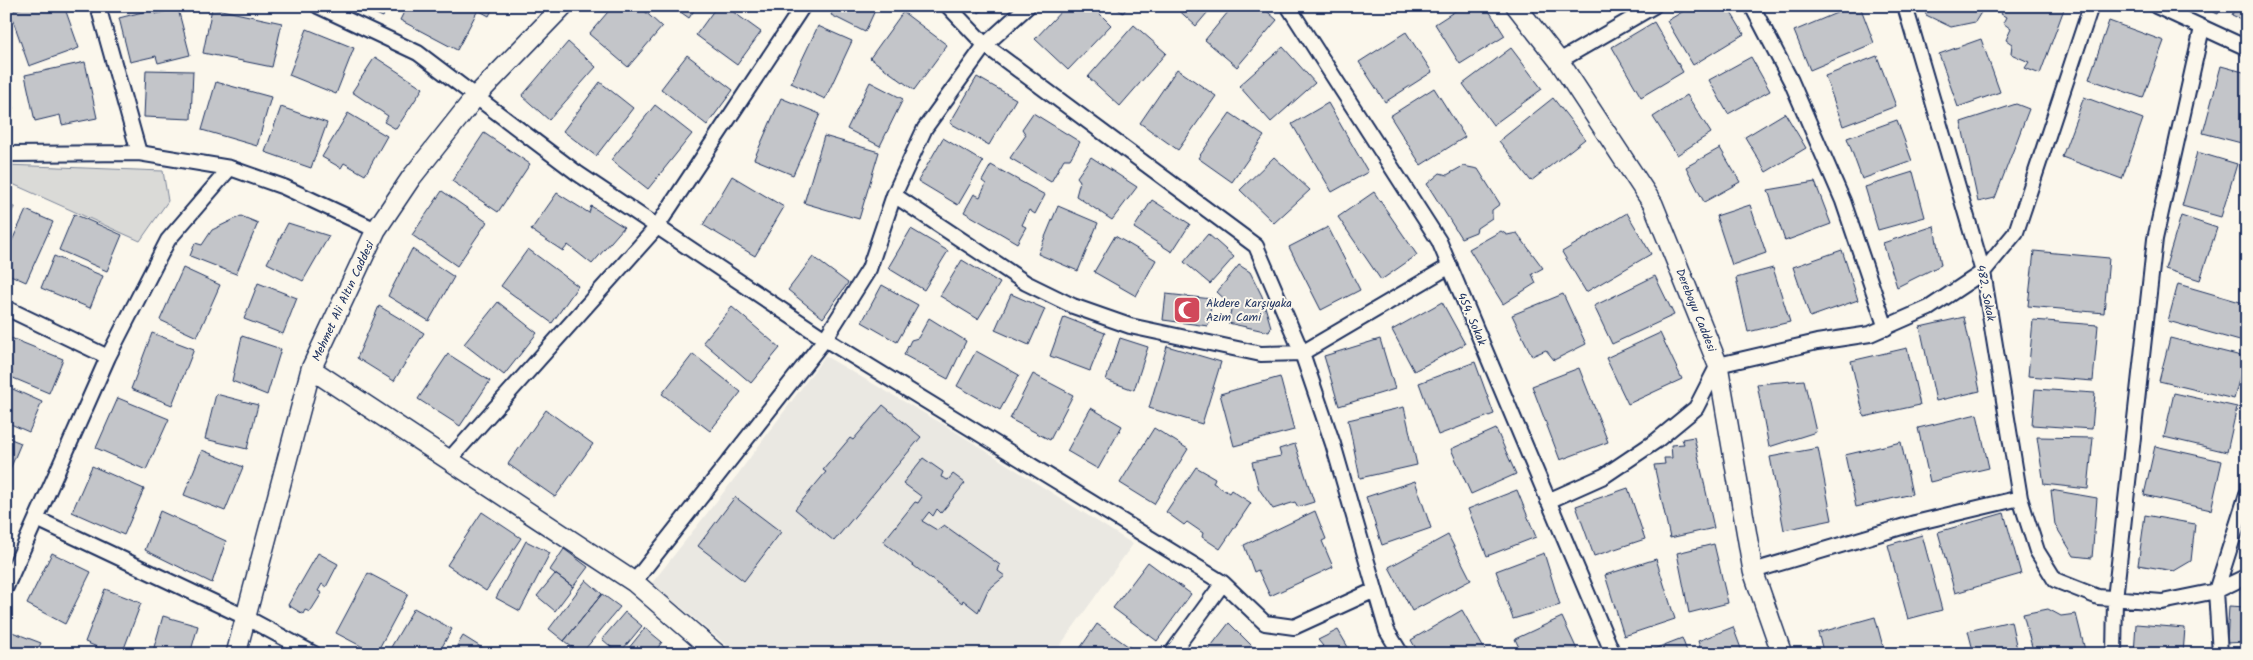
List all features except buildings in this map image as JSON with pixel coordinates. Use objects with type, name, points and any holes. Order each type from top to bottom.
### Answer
[{"type":"street","points":[[98,6],[138,153]]},
{"type":"street","points":[[318,6],[418,53],[577,173],[656,228],[825,339],[1223,583],[1264,623],[1294,627],[1375,590]]},
{"type":"street","name":"Mehmet Ali Altın Caddesi","points":[[236,654],[311,368],[376,230],[411,178],[476,96],[562,6]]},
{"type":"street","points":[[448,461],[656,228],[803,6]]},
{"type":"street","points":[[948,6],[985,45],[1256,246],[1302,354],[1333,444],[1387,632],[1401,654]]},
{"type":"street","points":[[634,582],[825,339],[869,269],[894,195],[925,128],[985,45],[1028,6]]},
{"type":"street","name":"454. Sokak","points":[[1288,6],[1439,241],[1613,654]]},
{"type":"street","name":"Dereboyu Caddesi","points":[[1516,6],[1559,61],[1653,204],[1718,365],[1753,571],[1782,654]]},
{"type":"street","points":[[1559,61],[1654,6]]},
{"type":"street","points":[[1752,6],[1791,81],[1844,201],[1886,328]]},
{"type":"street","name":"482. Sokak","points":[[1905,6],[1983,272],[2020,498],[2037,551],[2056,580],[2098,598],[2114,599]]},
{"type":"street","points":[[1548,501],[1604,476],[1656,441],[1696,408],[1718,365],[1818,342],[1870,334],[1930,308],[1983,272],[2016,232],[2090,6]]},
{"type":"street","points":[[2156,6],[2247,48]]},
{"type":"street","points":[[2114,654],[2114,599],[2155,239],[2202,28]]},
{"type":"street","points":[[6,154],[138,153],[230,168],[284,187],[376,230]]},
{"type":"street","points":[[6,587],[108,357],[168,240],[230,168]]},
{"type":"street","points":[[894,195],[1026,283],[1073,306],[1130,326],[1261,354],[1302,354],[1450,266]]},
{"type":"street","points":[[6,308],[108,357]]},
{"type":"street","points":[[311,368],[448,461],[634,582],[717,654]]},
{"type":"street","points":[[2220,654],[2216,591],[2247,494]]},
{"type":"street","points":[[1753,571],[1915,523],[2020,498]]},
{"type":"street","points":[[37,519],[245,617],[314,654]]},
{"type":"street","points":[[2114,599],[2162,602],[2216,591],[2247,576]]},
{"type":"street","points":[[1171,654],[1223,583]]},
{"type":"shaded area","points":[[6,165],[163,171],[168,201],[140,241],[6,181]]},
{"type":"shaded area","points":[[825,356],[948,427],[1133,544],[1054,654],[737,654],[652,583],[738,474]]},
{"type":"place","name":"Akdere Karşıyaka Azim Cami","points":[[1187,310]]}]
